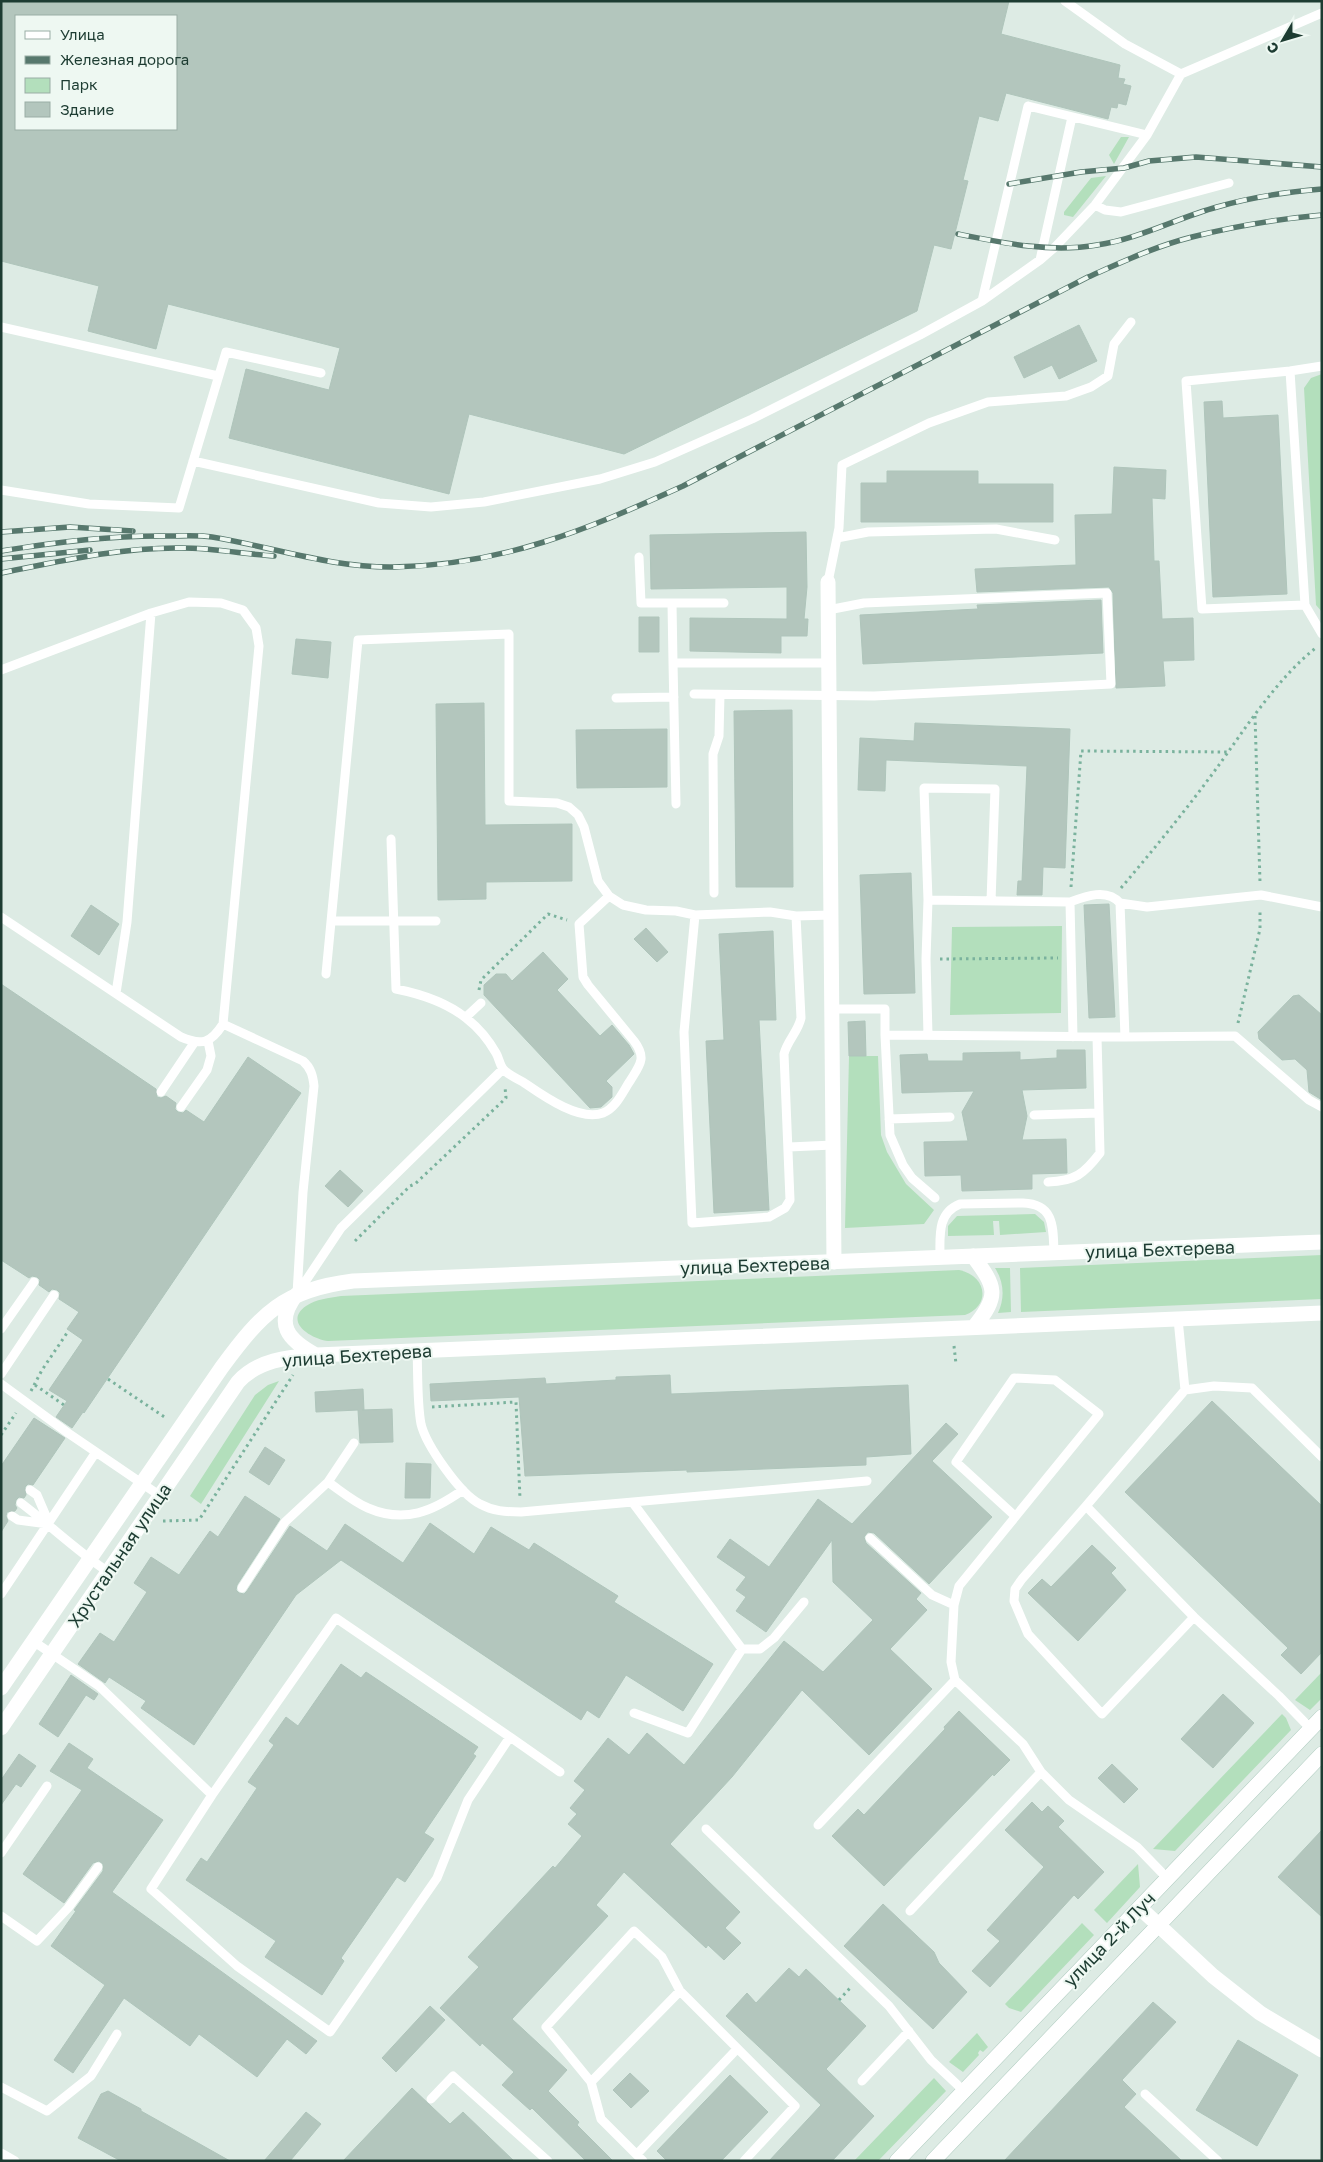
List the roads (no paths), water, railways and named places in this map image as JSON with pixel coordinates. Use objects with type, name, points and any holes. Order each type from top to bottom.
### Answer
[{"type":"street","points":[[828,582],[834,1262]]},
{"type":"street","name":"улица Бехтерева","points":[[222,1367],[256,1324],[276,1306],[297,1294],[324,1285],[353,1281],[1322,1242]]},
{"type":"street","points":[[973,1256],[989,1279],[992,1291],[992,1301],[987,1312],[974,1327]]},
{"type":"street","points":[[297,1294],[290,1302],[285,1316],[285,1329],[291,1339],[316,1355]]},
{"type":"street","name":"улица Бехтерева","points":[[238,1382],[259,1365],[280,1359],[316,1355],[1322,1313]]},
{"type":"street","name":"Хрустальная улица","points":[[1,1688],[222,1367]]},
{"type":"street","name":"Хрустальная улица","points":[[1,1728],[238,1382]]},
{"type":"street","name":"улица 2-й Луч","points":[[897,2161],[1322,1717]]},
{"type":"street","name":"улица 2-й Луч","points":[[933,2161],[1322,1754]]},
{"type":"street","points":[[1140,1908],[1214,1976],[1260,2013],[1322,2050]]},
{"type":"lane","points":[[1065,1],[1125,44],[1180,74]]},
{"type":"lane","points":[[193,461],[379,503],[431,507],[484,502],[600,479],[655,462],[752,419],[920,335],[982,301],[1040,260],[1095,205],[1146,135],[1180,74],[1322,13]]},
{"type":"lane","points":[[982,301],[1028,106],[1146,135]]},
{"type":"lane","points":[[1040,260],[1072,117]]},
{"type":"lane","points":[[1095,205],[1105,210],[1121,212],[1229,183]]},
{"type":"lane","points":[[828,582],[837,538],[842,465],[929,423],[988,402],[1066,396],[1091,387],[1108,376],[1114,344],[1131,322]]},
{"type":"lane","points":[[1,327],[218,376]]},
{"type":"lane","points":[[1,490],[89,504],[179,508],[226,352],[321,373]]},
{"type":"lane","points":[[1305,605],[1202,609],[1186,381],[1322,366]]},
{"type":"lane","points":[[1290,371],[1305,605],[1322,634]]},
{"type":"lane","points":[[837,538],[868,532],[996,529],[1054,540]]},
{"type":"lane","points":[[639,557],[641,603],[724,603]]},
{"type":"lane","points":[[694,694],[829,697],[1111,684],[1107,592],[864,604],[828,610]]},
{"type":"lane","points":[[1,670],[151,613],[189,602],[221,603],[243,610],[256,628],[259,646],[223,1024],[216,1034],[208,1041],[194,1043],[181,1037],[1,917]]},
{"type":"lane","points":[[672,603],[676,804]]},
{"type":"lane","points":[[116,993],[127,922],[151,613]]},
{"type":"lane","points":[[326,974],[358,640],[509,634],[509,801],[557,803],[569,807],[578,815],[584,827],[598,881],[609,896],[623,905],[646,910],[695,915],[770,912],[796,916],[831,915]]},
{"type":"lane","points":[[673,663],[828,663]]},
{"type":"lane","points":[[714,893],[713,754],[719,736],[720,694]]},
{"type":"lane","points":[[616,698],[674,697]]},
{"type":"lane","points":[[928,1035],[926,959],[928,900],[924,788],[995,789],[991,901]]},
{"type":"lane","points":[[392,839],[396,989],[421,994],[446,1005],[466,1017],[484,1034],[503,1069],[551,1100],[573,1110],[597,1115],[614,1106],[638,1068],[642,1058],[641,1050],[583,977],[579,924],[609,896]]},
{"type":"lane","points":[[928,900],[1070,902],[1085,897],[1106,894],[1147,907],[1260,895],[1322,907]]},
{"type":"lane","points":[[1117,899],[1126,1037]]},
{"type":"lane","points":[[1070,902],[1073,1037]]},
{"type":"lane","points":[[695,915],[684,1032],[692,1223],[769,1218],[785,1208],[790,1200],[784,1054],[786,1045],[798,1030],[801,1018],[796,916]]},
{"type":"lane","points":[[331,921],[436,921]]},
{"type":"lane","points":[[466,1017],[481,1003]]},
{"type":"lane","points":[[832,1009],[885,1009],[890,1135],[903,1165],[912,1178],[934,1198]]},
{"type":"lane","points":[[223,1024],[303,1061],[308,1065],[312,1075],[314,1086],[303,1192],[297,1294]]},
{"type":"lane","points":[[885,1035],[1235,1036],[1309,1100],[1322,1106]]},
{"type":"lane","points":[[1048,1182],[1066,1181],[1079,1176],[1089,1168],[1100,1153],[1097,1036]]},
{"type":"lane","points":[[181,1107],[207,1070],[211,1056],[208,1041]]},
{"type":"lane","points":[[161,1092],[194,1043]]},
{"type":"lane","points":[[297,1294],[341,1228],[503,1069]]},
{"type":"lane","points":[[1034,1115],[1099,1113]]},
{"type":"lane","points":[[889,1119],[950,1117]]},
{"type":"lane","points":[[789,1147],[833,1145]]},
{"type":"lane","points":[[940,1257],[941,1222],[952,1208],[960,1204],[1033,1203],[1042,1207],[1052,1222],[1054,1253]]},
{"type":"lane","points":[[1,1330],[34,1282]]},
{"type":"lane","points":[[1,1374],[54,1295]]},
{"type":"lane","points":[[1178,1319],[1185,1390]]},
{"type":"lane","points":[[417,1350],[422,1424],[430,1444],[463,1490],[478,1503],[498,1512],[521,1512],[633,1503],[867,1481]]},
{"type":"lane","points":[[1015,1516],[956,1462],[1014,1378],[1054,1380],[1099,1414],[959,1586],[954,1605],[951,1662],[955,1680],[1024,1744],[1041,1772],[1068,1800],[1137,1847],[1168,1878]]},
{"type":"lane","points":[[1,1384],[159,1495]]},
{"type":"lane","points":[[1194,1617],[1102,1714],[1028,1634],[1014,1601],[1015,1589],[1185,1390],[1214,1386],[1252,1388],[1322,1458]]},
{"type":"lane","points":[[242,1588],[286,1522],[328,1482],[354,1443]]},
{"type":"lane","points":[[1,1594],[96,1452]]},
{"type":"lane","points":[[328,1482],[368,1508],[394,1515],[419,1514],[442,1505],[463,1490]]},
{"type":"lane","points":[[30,1490],[37,1495],[49,1524]]},
{"type":"lane","points":[[21,1503],[49,1524],[89,1559],[107,1571]]},
{"type":"lane","points":[[633,1503],[742,1649]]},
{"type":"lane","points":[[1086,1506],[1194,1617],[1280,1696],[1311,1729]]},
{"type":"lane","points":[[12,1516],[18,1520],[49,1524]]},
{"type":"lane","points":[[870,1538],[932,1595],[954,1605]]},
{"type":"lane","points":[[742,1649],[760,1649],[774,1638],[804,1602]]},
{"type":"lane","points":[[510,1737],[468,1800],[437,1878],[330,2032],[237,1966],[151,1889],[212,1795],[336,1618],[510,1737],[560,1772]]},
{"type":"lane","points":[[33,1641],[98,1686],[212,1795]]},
{"type":"lane","points":[[634,1713],[688,1733],[742,1649]]},
{"type":"lane","points":[[818,1825],[955,1680]]},
{"type":"lane","points":[[910,1911],[1041,1772]]},
{"type":"lane","points":[[1,1853],[47,1786]]},
{"type":"lane","points":[[706,1829],[889,2006],[931,2060],[964,2091]]},
{"type":"lane","points":[[1,1916],[37,1940],[68,1908],[98,1867]]},
{"type":"lane","points":[[737,2048],[640,2158],[601,2119],[591,2082],[546,2027],[634,1931],[662,1957],[680,1990],[795,2106],[744,2161]]},
{"type":"lane","points":[[591,2082],[680,1990]]},
{"type":"lane","points":[[862,2081],[909,2031]]},
{"type":"lane","points":[[1,2087],[47,2111],[91,2076],[117,2034]]},
{"type":"lane","points":[[431,2099],[453,2076],[548,2161]]},
{"type":"lane","points":[[1145,2094],[1218,2161]]},
{"type":"lane","points":[[1,2153],[15,2161]]},
{"type":"railway","points":[[1009,184],[1081,172],[1124,168],[1149,161],[1196,157],[1322,167]]},
{"type":"railway","points":[[958,234],[1027,246],[1062,248],[1097,245],[1128,238],[1230,203],[1269,195],[1322,189]]},
{"type":"railway","points":[[1,551],[107,538],[202,536],[235,541],[325,561],[371,566],[434,565],[472,560],[508,552],[578,530],[683,486],[1088,277],[1139,255],[1165,245],[1224,229],[1322,215]]},
{"type":"railway","points":[[1,532],[70,527],[133,531]]},
{"type":"railway","points":[[1,573],[114,552],[159,548],[205,549],[274,556]]},
{"type":"railway","points":[[1,559],[90,550]]}]
